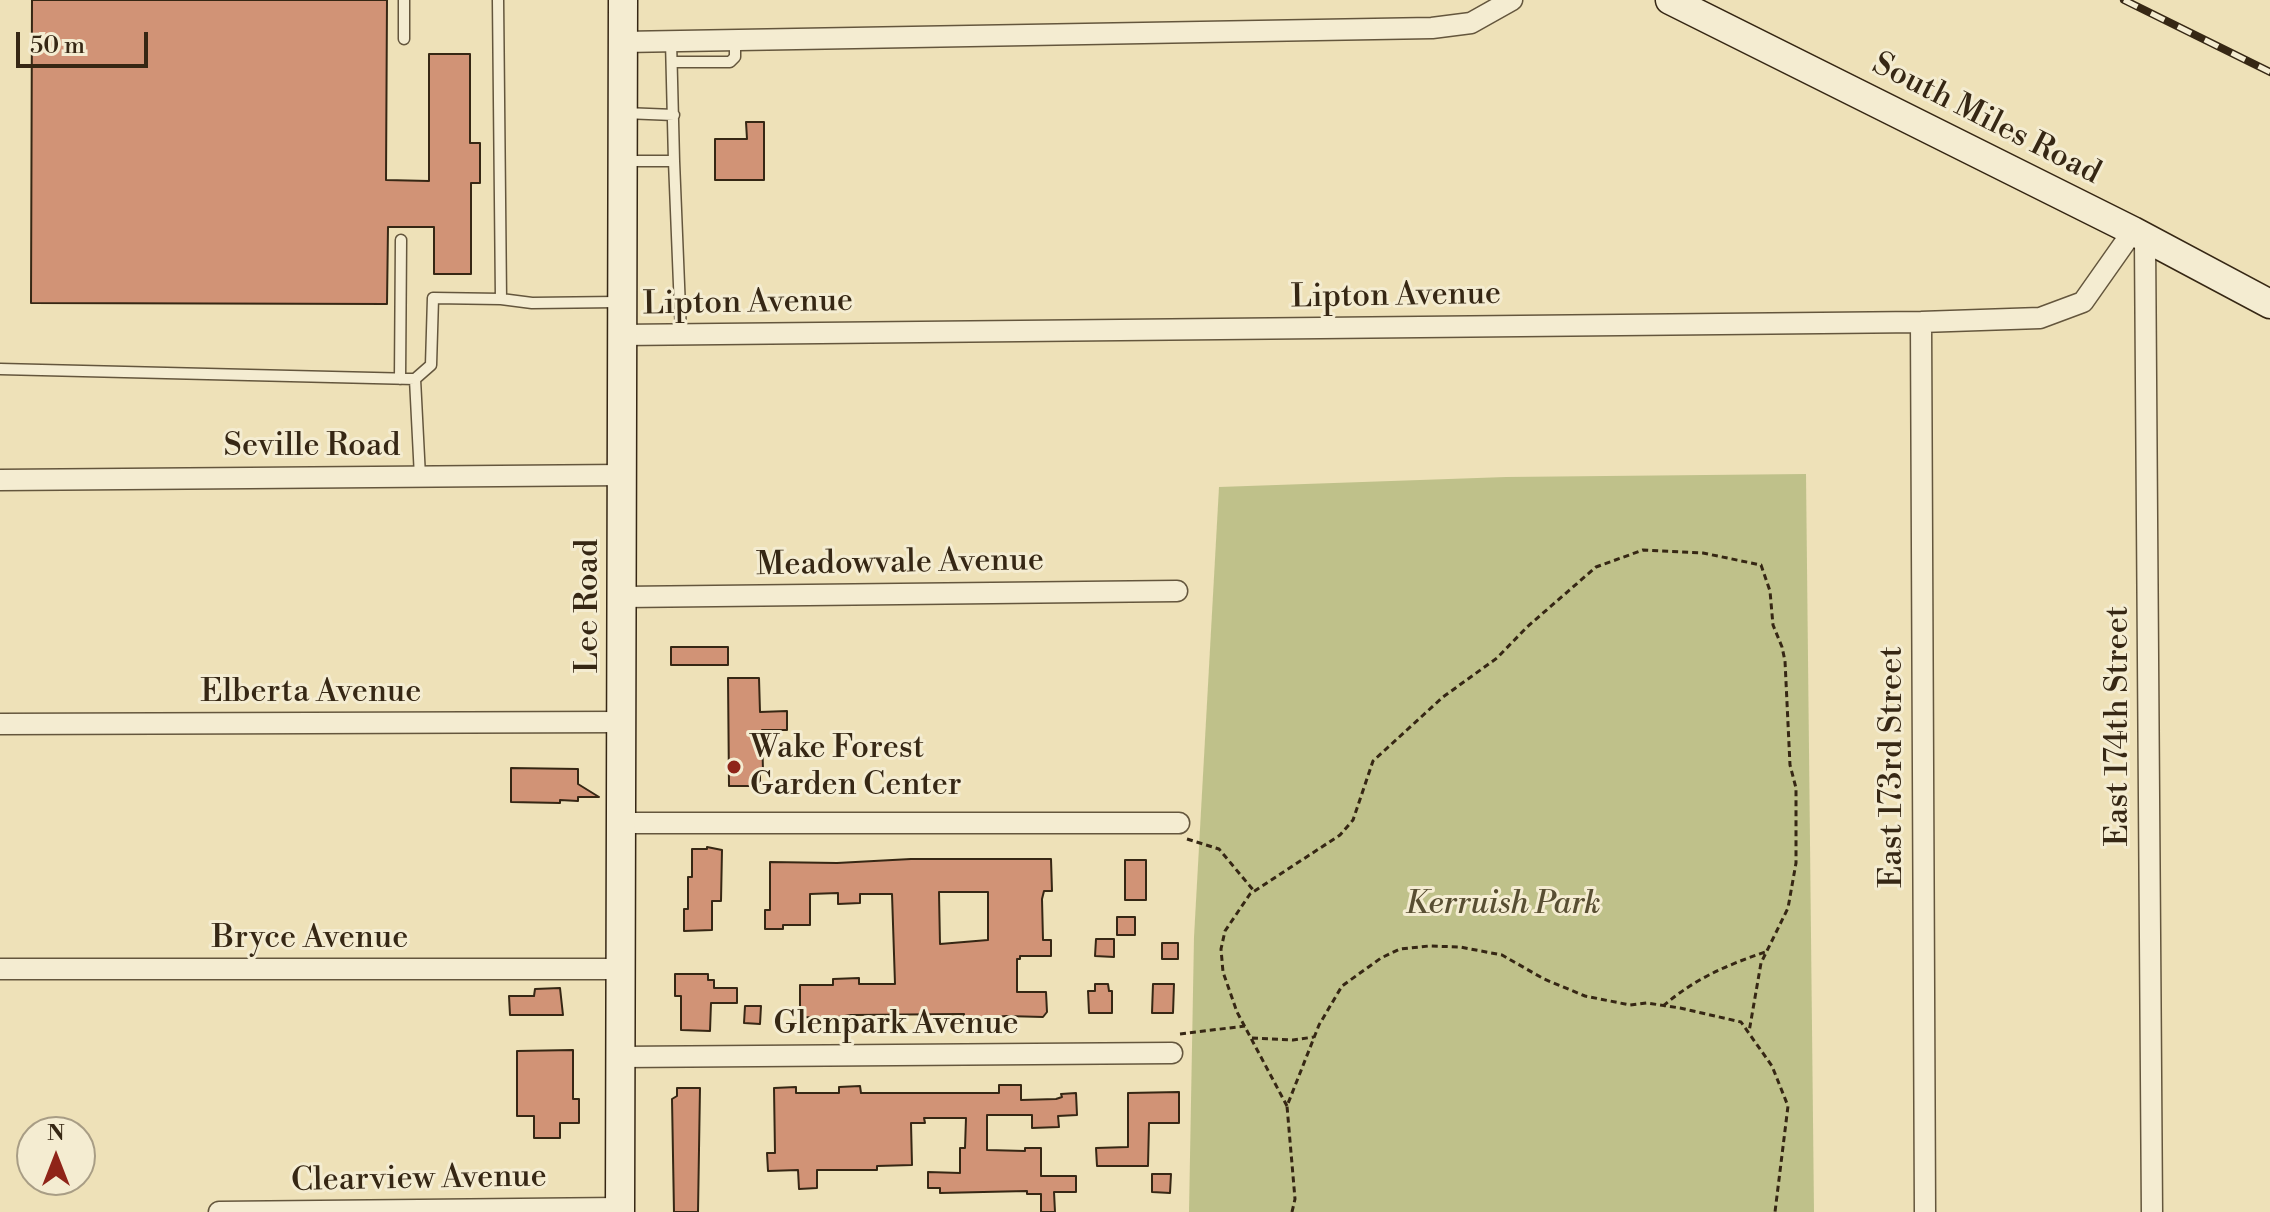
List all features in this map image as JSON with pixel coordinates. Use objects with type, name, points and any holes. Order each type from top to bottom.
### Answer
[{"type":"main road","name":"Lee Road","points":[[620,1210],[623,0]]},
{"type":"main road","name":"South Miles Road","points":[[1670,0],[2270,304]]},
{"type":"street","points":[[623,42],[1432,28],[1471,23],[1512,0]]},
{"type":"street","name":"Lipton Avenue","points":[[620,335],[1921,322],[2040,318],[2083,302],[2139,236]]},
{"type":"street","name":"East 174th Street","points":[[2139,236],[2152,1212]]},
{"type":"street","name":"East 173rd Street","points":[[1921,322],[1925,1212]]},
{"type":"street","name":"Seville Road","points":[[0,480],[624,475]]},
{"type":"street","name":"Meadowvale Avenue","points":[[623,597],[1177,591]]},
{"type":"street","name":"Elberta Avenue","points":[[0,724],[622,722]]},
{"type":"street","points":[[622,823],[1180,830]]},
{"type":"street","name":"Bryce Avenue","points":[[0,969],[621,969]]},
{"type":"street","name":"Glenpark Avenue","points":[[620,1057],[1176,1044]]},
{"type":"street","name":"Clearview Avenue","points":[[219,1212],[620,1210]]},
{"type":"lane","points":[[404,0],[404,39]]},
{"type":"lane","points":[[498,0],[501,299]]},
{"type":"lane","points":[[672,62],[730,62],[735,57],[735,40]]},
{"type":"lane","points":[[671,41],[681,334]]},
{"type":"lane","points":[[622,113],[674,115]]},
{"type":"lane","points":[[622,161],[674,161]]},
{"type":"lane","points":[[400,379],[401,240]]},
{"type":"lane","points":[[0,369],[415,379],[431,365],[433,298],[501,299],[532,303],[620,302]]},
{"type":"lane","points":[[415,379],[420,477]]},
{"type":"path","points":[[1292,1212],[1295,1199],[1287,1106],[1245,1026],[1223,972],[1221,949],[1233,915],[1254,891],[1340,835],[1353,820],[1373,761],[1443,697],[1497,658],[1527,627],[1596,567],[1643,550],[1703,553],[1761,565],[1770,591],[1773,625],[1782,647],[1790,765],[1796,788],[1796,863],[1788,908],[1761,963],[1749,1032]]},
{"type":"path","points":[[1180,830],[1219,849],[1254,891]]},
{"type":"path","points":[[1287,1106],[1314,1037],[1342,986],[1381,958],[1400,949],[1429,946],[1460,947],[1502,955],[1544,979],[1585,996],[1630,1005],[1647,1003],[1741,1022],[1772,1066],[1788,1106],[1775,1212]]},
{"type":"path","points":[[1663,1006],[1689,984],[1766,952]]},
{"type":"path","points":[[1176,1044],[1245,1026]]},
{"type":"path","points":[[1252,1038],[1293,1040],[1314,1037]]},
{"type":"green space","name":"Kerruish Park","points":[[1806,474],[1814,1212],[1189,1212],[1194,937],[1219,487],[1506,477]]},
{"type":"building","points":[[32,0],[387,0],[386,180],[429,181],[429,54],[470,54],[470,143],[480,143],[480,183],[471,183],[471,274],[434,274],[434,227],[388,227],[387,304],[31,303]]},
{"type":"building","points":[[746,122],[764,122],[764,180],[715,180],[715,139],[747,139]]},
{"type":"building","points":[[671,647],[728,647],[728,665],[671,665]]},
{"type":"building","points":[[728,678],[759,678],[760,712],[787,711],[787,730],[762,730],[763,771],[760,771],[760,786],[729,786]]},
{"type":"building","points":[[511,768],[578,769],[578,784],[599,797],[578,797],[578,801],[560,800],[560,803],[511,802]]},
{"type":"building","points":[[707,847],[722,850],[721,901],[712,901],[712,930],[684,931],[688,877],[692,877],[692,849]]},
{"type":"building","points":[[911,859],[1051,859],[1052,891],[1044,891],[1042,899],[1043,940],[1051,940],[1051,956],[1020,956],[1017,959],[1017,992],[1046,992],[1047,1012],[1043,1017],[1006,1016],[964,1020],[964,1014],[800,1017],[800,985],[833,985],[833,979],[859,978],[859,984],[895,984],[892,894],[860,894],[860,903],[838,904],[838,893],[810,894],[810,925],[765,929],[765,910],[770,910],[770,862],[837,863]],"holes":[[[939,892],[988,892],[988,940],[940,944]]]},
{"type":"building","points":[[1125,860],[1146,860],[1146,900],[1125,900]]},
{"type":"building","points":[[1117,917],[1135,917],[1135,935],[1117,935]]},
{"type":"building","points":[[1096,939],[1114,939],[1114,957],[1095,956]]},
{"type":"building","points":[[1162,943],[1178,943],[1178,959],[1162,959]]},
{"type":"building","points":[[675,974],[708,974],[708,980],[714,980],[714,988],[737,988],[737,1003],[711,1003],[710,1031],[681,1030],[681,996],[675,996]]},
{"type":"building","points":[[1095,984],[1108,984],[1109,991],[1112,991],[1112,1013],[1089,1013],[1088,991],[1095,991]]},
{"type":"building","points":[[1153,984],[1174,984],[1173,1013],[1152,1013]]},
{"type":"building","points":[[560,988],[563,1015],[510,1015],[509,996],[534,996],[535,989]]},
{"type":"building","points":[[745,1006],[761,1006],[760,1024],[744,1023]]},
{"type":"building","points":[[573,1050],[573,1099],[579,1099],[579,1123],[560,1123],[560,1138],[534,1138],[534,1116],[517,1116],[517,1051]]},
{"type":"building","points":[[999,1085],[1021,1085],[1021,1100],[1056,1099],[1062,1097],[1061,1094],[1076,1093],[1077,1115],[1058,1116],[1059,1127],[1032,1128],[1032,1115],[987,1115],[987,1150],[1025,1151],[1025,1148],[1041,1148],[1041,1176],[1076,1176],[1076,1192],[1054,1192],[1055,1212],[1041,1212],[1041,1194],[1027,1194],[1027,1191],[940,1193],[940,1188],[928,1188],[928,1172],[960,1173],[960,1148],[965,1148],[966,1118],[924,1118],[925,1123],[911,1123],[912,1165],[877,1166],[877,1170],[817,1170],[817,1188],[799,1189],[798,1170],[768,1171],[767,1153],[775,1153],[774,1088],[796,1087],[796,1093],[839,1093],[839,1087],[860,1086],[861,1093],[999,1093]]},
{"type":"building","points":[[677,1088],[700,1088],[698,1212],[674,1212],[672,1099],[677,1096]]},
{"type":"building","points":[[1179,1092],[1179,1123],[1149,1123],[1148,1166],[1097,1166],[1096,1148],[1128,1147],[1128,1093]]},
{"type":"building","points":[[1152,1174],[1171,1174],[1170,1193],[1152,1192]]},
{"type":"railway","points":[[2124,0],[2270,72]]},
{"type":"place","name":"Wake Forest Garden Center","points":[[734,767]]}]
